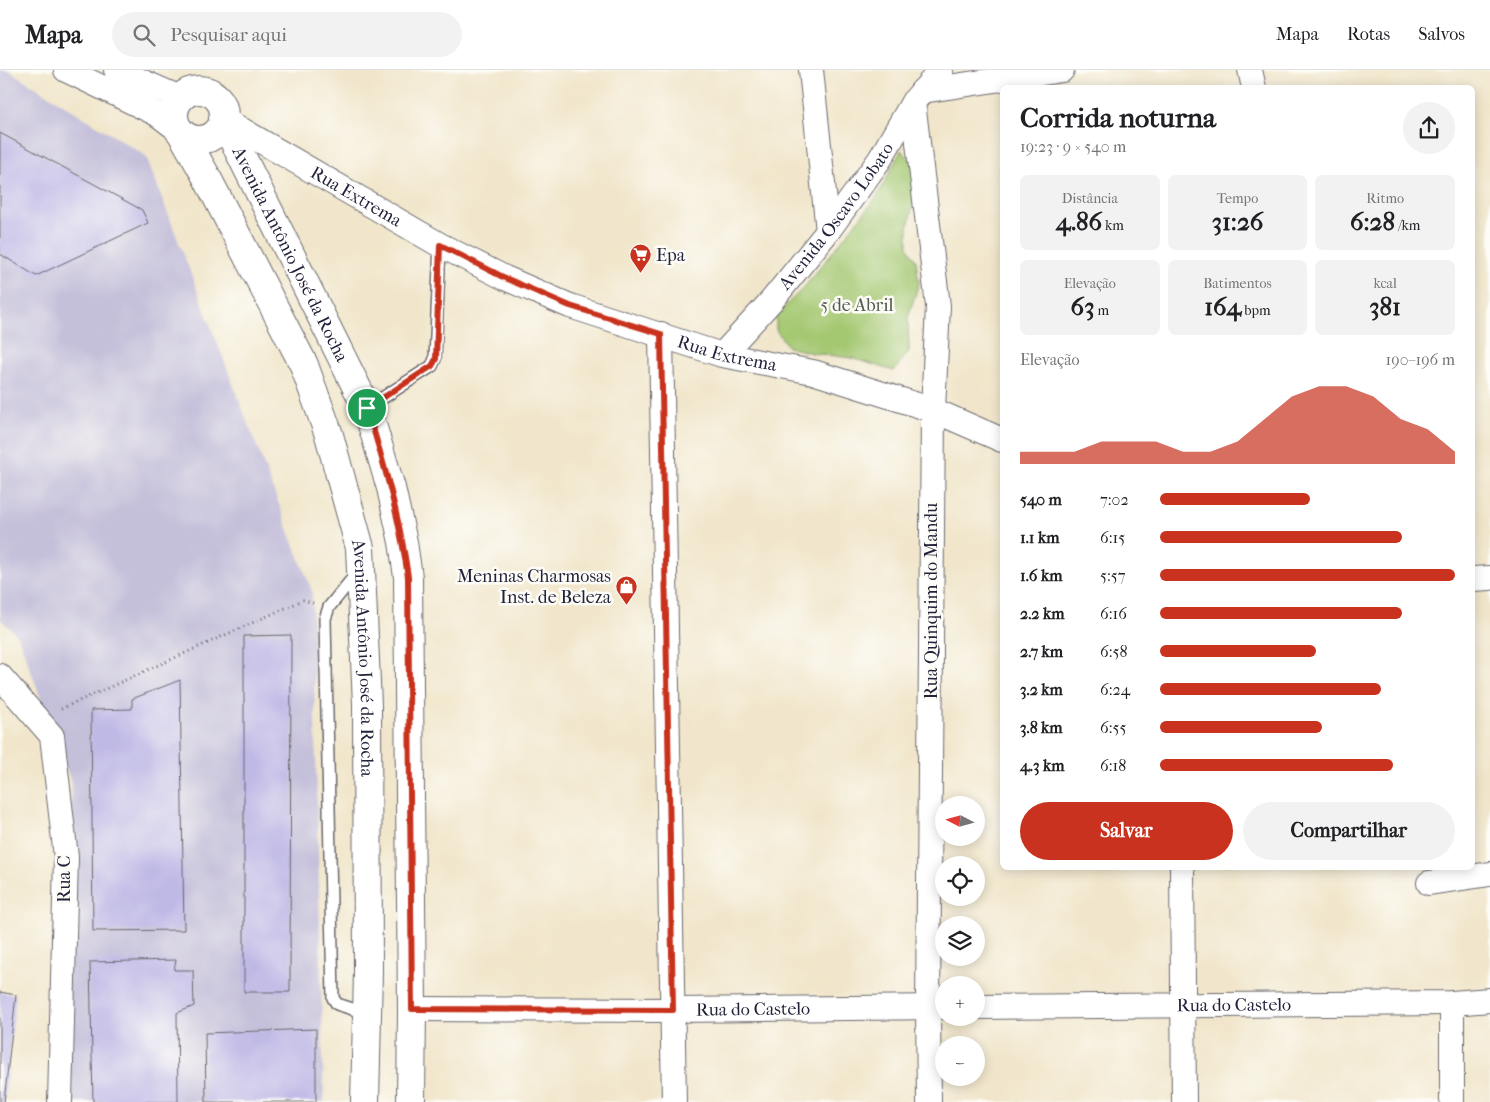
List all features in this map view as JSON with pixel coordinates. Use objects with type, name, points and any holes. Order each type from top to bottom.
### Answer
[{"type":"main road","points":[[180,98],[187,92],[205,90],[218,107],[220,128],[215,134],[209,138],[194,139],[181,132],[176,124],[174,115],[180,98],[182,70]]},
{"type":"main road","name":"Avenida Antônio José da Rocha","points":[[197,70],[218,107],[367,408],[391,488],[403,542],[408,577],[412,1009],[411,1102]]},
{"type":"main road","name":"Avenida Antônio José da Rocha","points":[[181,132],[205,174],[304,365],[329,435],[360,548],[367,705],[368,1014],[365,1102]]},
{"type":"street","points":[[66,70],[157,114],[181,132]]},
{"type":"street","points":[[116,70],[180,98]]},
{"type":"street","points":[[811,70],[828,232]]},
{"type":"street","name":"Avenida Oscavo Lobato","points":[[722,355],[773,299],[828,232],[880,159],[918,96],[941,70]]},
{"type":"street","points":[[918,96],[1062,70]]},
{"type":"street","points":[[1250,70],[1253,85]]},
{"type":"street","name":"Rua Quinquim do Mandu","points":[[918,96],[938,306],[933,410],[936,976]]},
{"type":"street","name":"Rua Extrema","points":[[218,107],[440,245],[505,278],[570,306],[722,355],[813,372],[933,410],[1000,439]]},
{"type":"street","points":[[661,334],[674,1102]]},
{"type":"street","points":[[1475,579],[1490,578]]},
{"type":"street","name":"Rua C","points":[[0,676],[52,736],[66,857],[60,1102]]},
{"type":"street","points":[[1182,870],[1184,1102]]},
{"type":"street","points":[[1429,883],[1490,874]]},
{"type":"street","name":"Rua do Castelo","points":[[985,1007],[1452,1003],[1490,1000]]},
{"type":"street","points":[[1452,1003],[1452,1102]]},
{"type":"street","name":"Rua do Castelo","points":[[412,1009],[673,1010],[935,1007]]},
{"type":"street","name":"Rua Quinquim do Mandu","points":[[930,1102],[935,1023]]},
{"type":"lane","points":[[367,408],[432,366],[436,359],[440,245]]},
{"type":"lane","points":[[362,568],[329,607],[325,619],[333,998],[337,1004],[368,1014]]},
{"type":"path","points":[[38,720],[303,600],[329,607]]},
{"type":"shaded area","points":[[0,70],[8,70],[146,156],[312,591],[324,1102],[51,1102],[72,784],[18,636],[0,619]]},
{"type":"green space","name":"5 de Abril","points":[[901,150],[916,166],[914,199],[908,228],[908,247],[916,261],[919,283],[908,317],[909,351],[894,371],[851,358],[812,353],[788,347],[776,330],[776,315],[806,285],[876,198]]},
{"type":"building","points":[[0,133],[142,210],[148,223],[36,276],[0,254]]},
{"type":"building","points":[[291,635],[290,992],[244,992],[244,636]]},
{"type":"building","points":[[180,680],[184,930],[93,931],[91,710],[132,709],[132,699]]},
{"type":"building","points":[[176,960],[174,970],[193,970],[194,1006],[177,1013],[178,1102],[93,1102],[90,962]]},
{"type":"building","points":[[0,992],[16,995],[4,1102],[0,1102]]},
{"type":"building","points":[[316,1029],[316,1102],[206,1102],[205,1033]]},
{"type":"place","name":"Epa","points":[[640,274]]},
{"type":"place","name":"Meninas Charmosas Inst. de Beleza","points":[[627,605]]},
{"type":"route","points":[[440,245],[505,278],[570,306],[661,334],[673,1010],[412,1009],[408,577],[403,542],[391,488],[367,408],[432,366],[436,359],[440,245]]}]
